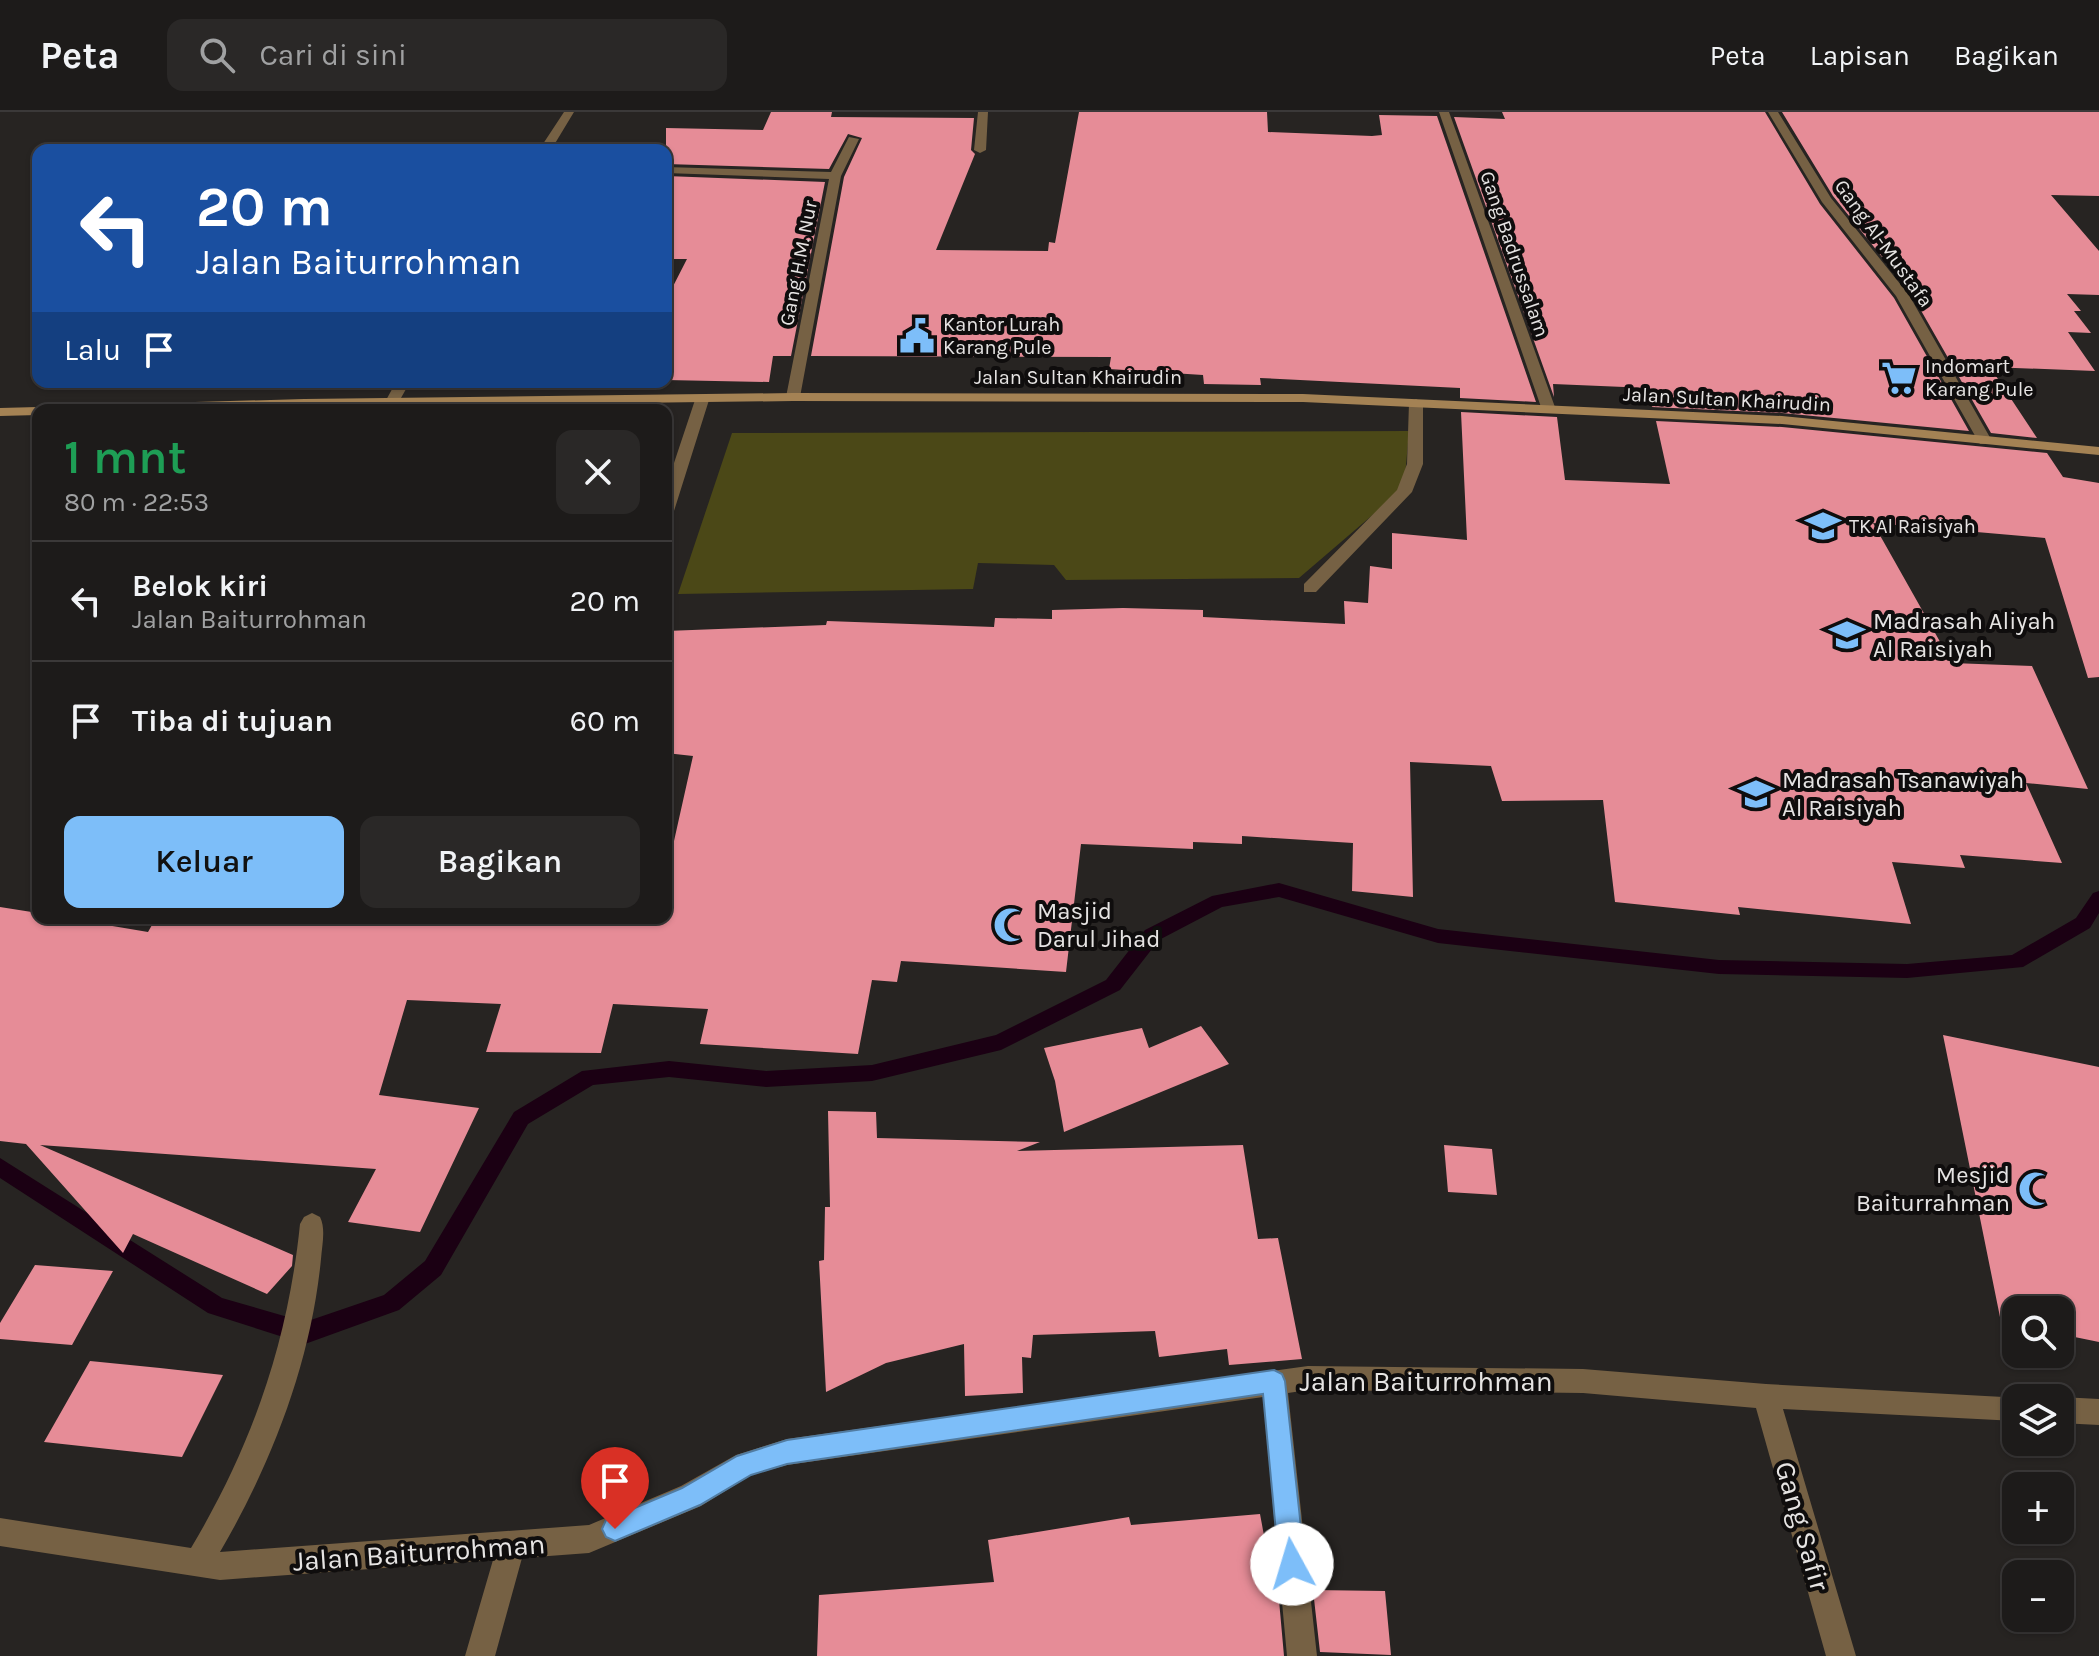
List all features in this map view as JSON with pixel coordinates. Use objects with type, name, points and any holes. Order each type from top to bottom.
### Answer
[{"type":"main road","name":"Jalan Sultan Khairudin","points":[[308,404],[793,397],[1184,397],[1416,403],[1782,420],[2099,451]]},
{"type":"main road","points":[[0,412],[32,411]]},
{"type":"street","points":[[549,144],[569,112]]},
{"type":"street","points":[[980,150],[983,112]]},
{"type":"street","name":"Gang Badrussalam","points":[[1444,112],[1549,410]]},
{"type":"street","name":"Gang Al-Mustafa","points":[[1773,112],[1826,199],[1902,295],[1985,441]]},
{"type":"street","name":"Gang H.M. Nur","points":[[793,397],[835,176],[853,139]]},
{"type":"street","points":[[672,170],[835,176]]},
{"type":"street","points":[[392,402],[400,388]]},
{"type":"street","points":[[672,492],[702,400]]},
{"type":"street","points":[[1310,588],[1404,492],[1415,464],[1416,403]]},
{"type":"street","points":[[198,1563],[234,1505],[257,1454],[290,1358],[305,1302],[312,1224]]},
{"type":"street","name":"Jalan Baiturrohman","points":[[0,1532],[220,1566],[589,1539],[691,1496],[745,1464],[787,1452],[1308,1378],[1583,1381],[1766,1396],[2002,1407]]},
{"type":"street","points":[[1274,1381],[1302,1656]]},
{"type":"street","name":"Gang Safir","points":[[1766,1396],[1841,1656]]},
{"type":"street","points":[[2074,1411],[2099,1412]]},
{"type":"street","points":[[480,1656],[511,1546]]},
{"type":"shaded area","points":[[1409,431],[1404,488],[1299,578],[1066,580],[1054,565],[978,563],[973,589],[678,594],[732,433]]},
{"type":"building","points":[[771,112],[832,112],[831,117],[974,118],[971,150],[975,154],[936,250],[1048,251],[1049,242],[1055,243],[1079,112],[1267,112],[1268,132],[1372,136],[1382,135],[1379,115],[1437,116],[1536,402],[1460,398],[1460,388],[1260,378],[1261,385],[1204,384],[1203,375],[1109,369],[1111,357],[811,356],[844,177],[862,138],[848,134],[829,169],[672,164],[672,144],[666,144],[666,128],[763,130]]},
{"type":"building","points":[[1502,112],[1765,112],[1820,204],[1894,298],[1969,431],[1782,413],[1652,407],[1648,388],[1553,384],[1554,397],[1454,117],[1505,119]]},
{"type":"building","points":[[1782,112],[2099,112],[2099,196],[2051,195],[2099,251],[2099,295],[2067,294],[2081,311],[2074,311],[2091,333],[2068,332],[2095,371],[1990,367],[2037,438],[1991,433],[1911,293],[1833,196]]},
{"type":"building","points":[[672,176],[825,182],[791,356],[773,356],[769,382],[672,380],[672,288],[687,259],[672,259]]},
{"type":"building","points":[[1461,412],[1557,417],[1565,480],[1670,484],[1656,421],[1782,427],[2047,453],[2063,477],[2099,483],[2099,677],[2088,678],[2045,538],[1873,523],[1952,663],[2032,666],[2088,789],[2026,783],[2062,863],[1960,855],[1965,868],[1892,862],[1911,924],[1738,907],[1740,915],[1615,902],[1603,800],[1502,801],[1491,766],[1410,762],[1413,897],[1352,891],[1353,843],[1242,836],[1242,844],[1193,842],[1193,849],[1081,844],[1066,972],[901,961],[897,982],[872,980],[858,1054],[700,1044],[708,1009],[613,1004],[601,1053],[486,1052],[501,1004],[407,1000],[379,1095],[479,1108],[420,1232],[348,1222],[376,1169],[40,1145],[293,1255],[292,1266],[267,1294],[133,1234],[123,1253],[26,1144],[0,1141],[0,907],[32,912],[32,924],[101,924],[148,932],[153,924],[672,924],[672,841],[693,756],[672,754],[672,631],[826,625],[827,621],[994,627],[995,618],[1052,619],[1052,610],[1123,608],[1203,610],[1203,617],[1345,624],[1344,601],[1368,603],[1370,566],[1392,569],[1392,533],[1467,540]]},
{"type":"building","points":[[1201,1026],[1229,1064],[1064,1132],[1055,1081],[1044,1048],[1142,1028],[1149,1048]]},
{"type":"building","name":"Mesjid Baiturrahman","points":[[1943,1035],[2099,1067],[2099,1342],[2074,1337],[2074,1296],[2002,1296],[2001,1322]]},
{"type":"building","points":[[828,1111],[876,1112],[877,1138],[1040,1142],[1017,1151],[1243,1145],[1258,1239],[1278,1238],[1302,1359],[1229,1365],[1227,1349],[1159,1357],[1155,1331],[1033,1335],[1031,1358],[1022,1357],[1023,1393],[965,1396],[964,1344],[886,1363],[826,1392],[819,1261],[824,1260],[825,1207],[830,1207]]},
{"type":"building","points":[[1444,1145],[1492,1149],[1497,1195],[1448,1192]]},
{"type":"building","points":[[35,1265],[113,1271],[72,1345],[0,1339],[0,1323]]},
{"type":"building","points":[[90,1361],[223,1375],[182,1457],[44,1442]]},
{"type":"building","points":[[1260,1514],[1274,1589],[1278,1589],[1284,1656],[817,1656],[819,1595],[994,1582],[988,1540],[1129,1517],[1131,1525]]},
{"type":"building","points":[[1313,1590],[1385,1591],[1391,1655],[1320,1652]]},
{"type":"waterway","points":[[0,1167],[216,1306],[305,1333],[391,1303],[433,1268],[521,1118],[589,1077],[669,1069],[766,1079],[872,1073],[1001,1042],[1113,985],[1152,935],[1218,901],[1279,890],[1438,936],[1719,967],[1907,971],[2016,962],[2083,923],[2099,898]]},
{"type":"place","name":"Kantor Lurah Karang Pule","points":[[917,336]]},
{"type":"place","name":"Indomart Karang Pule","points":[[1899,378]]},
{"type":"place","name":"TK Al Raisiyah","points":[[1823,526]]},
{"type":"place","name":"Madrasah Aliyah Al Raisiyah","points":[[1847,635]]},
{"type":"place","name":"Madrasah Tsanawiyah Al Raisiyah","points":[[1756,794]]},
{"type":"place","name":"Masjid Darul Jihad","points":[[1011,925]]},
{"type":"place","name":"Mesjid Baiturrahman","points":[[2036,1189]]},
{"type":"route","points":[[615,1529],[691,1496],[745,1464],[787,1452],[1274,1381],[1292,1564]]}]
